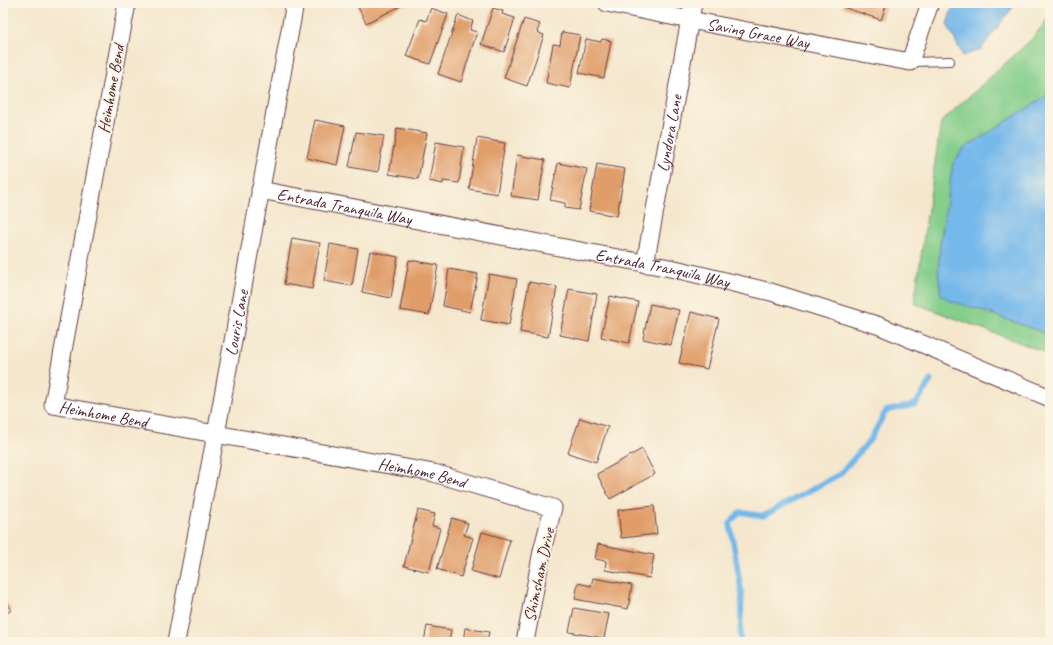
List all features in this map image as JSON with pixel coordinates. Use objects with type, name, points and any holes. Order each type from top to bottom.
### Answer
[{"type":"street","name":"Heimhome Bend","points":[[127,3],[53,405],[434,473],[553,508]]},
{"type":"street","name":"Louris Lane","points":[[176,642],[216,434],[295,3]]},
{"type":"street","name":"Saving Grace Way","points":[[607,3],[910,62]]},
{"type":"street","name":"Lyndora Lane","points":[[645,264],[693,3]]},
{"type":"street","points":[[910,62],[930,3]]},
{"type":"street","name":"Entrada Tranquila Way","points":[[260,190],[674,269],[770,292],[880,326],[1050,398]]},
{"type":"street","name":"Shimsham Drive","points":[[525,642],[542,551],[553,508]]},
{"type":"lane","points":[[910,62],[950,61]]},
{"type":"green space","points":[[1050,16],[1050,354],[914,303],[941,122],[1032,39]]},
{"type":"water","points":[[954,3],[1016,3],[981,49],[963,56],[947,24]]},
{"type":"water","points":[[1050,94],[1050,335],[951,301],[941,295],[938,272],[940,244],[953,164],[963,149]]},
{"type":"building","points":[[356,3],[407,3],[366,23]]},
{"type":"building","points":[[844,3],[887,3],[881,20],[843,7]]},
{"type":"building","points":[[431,8],[448,14],[430,64],[406,56],[420,19],[426,21]]},
{"type":"building","points":[[493,8],[503,11],[502,14],[515,18],[504,52],[481,44]]},
{"type":"building","points":[[458,15],[473,21],[470,30],[477,32],[461,82],[438,74]]},
{"type":"building","points":[[524,19],[540,24],[537,32],[544,35],[527,86],[504,78]]},
{"type":"building","points":[[562,32],[580,35],[570,88],[546,83],[553,44],[560,45]]},
{"type":"building","points":[[586,39],[601,42],[602,39],[611,41],[604,78],[579,73]]},
{"type":"building","points":[[315,120],[345,126],[337,165],[307,158]]},
{"type":"building","points":[[397,128],[427,133],[418,179],[389,174]]},
{"type":"building","points":[[356,132],[384,136],[378,172],[349,167]]},
{"type":"building","points":[[477,138],[505,143],[497,194],[469,189]]},
{"type":"building","points":[[436,142],[464,147],[459,183],[443,181],[443,184],[429,181]]},
{"type":"building","points":[[517,155],[545,160],[538,200],[511,196]]},
{"type":"building","points":[[558,163],[587,169],[579,210],[565,208],[565,203],[550,200]]},
{"type":"building","points":[[597,164],[625,169],[617,216],[589,211]]},
{"type":"building","points":[[292,238],[320,243],[312,289],[284,284]]},
{"type":"building","points":[[330,244],[358,249],[352,286],[324,281]]},
{"type":"building","points":[[370,251],[398,257],[391,298],[362,292]]},
{"type":"building","points":[[409,260],[438,265],[429,315],[400,310]]},
{"type":"building","points":[[449,269],[478,274],[470,312],[443,306]]},
{"type":"building","points":[[489,274],[517,279],[509,325],[481,320]]},
{"type":"building","points":[[529,282],[557,287],[548,337],[520,332]]},
{"type":"building","points":[[569,289],[597,294],[589,341],[560,335]]},
{"type":"building","points":[[610,296],[638,302],[629,343],[601,337]]},
{"type":"building","points":[[650,304],[679,310],[671,345],[643,339]]},
{"type":"building","points":[[691,312],[719,319],[707,369],[679,363]]},
{"type":"building","points":[[580,418],[608,427],[596,462],[568,453]]},
{"type":"building","points":[[642,449],[655,474],[610,499],[597,474]]},
{"type":"building","points":[[654,506],[657,534],[621,538],[618,510]]},
{"type":"building","points":[[418,510],[435,514],[432,526],[440,528],[429,572],[404,566]]},
{"type":"building","points":[[452,518],[468,523],[464,535],[473,538],[461,577],[437,569]]},
{"type":"building","points":[[482,532],[510,540],[499,579],[471,571]]},
{"type":"building","points":[[598,544],[654,555],[650,578],[605,570],[606,561],[595,559]]},
{"type":"building","points":[[593,578],[632,585],[628,609],[575,599],[578,583],[591,586]]},
{"type":"building","points":[[3,597],[11,610],[3,616]]},
{"type":"building","points":[[574,608],[609,614],[604,638],[569,632]]},
{"type":"building","points":[[427,626],[451,630],[449,642],[424,642]]},
{"type":"building","points":[[465,628],[489,632],[487,642],[463,642]]},
{"type":"waterway","points":[[740,642],[742,595],[730,523],[740,512],[763,516],[840,474],[870,440],[886,411],[916,404],[931,380]]}]
